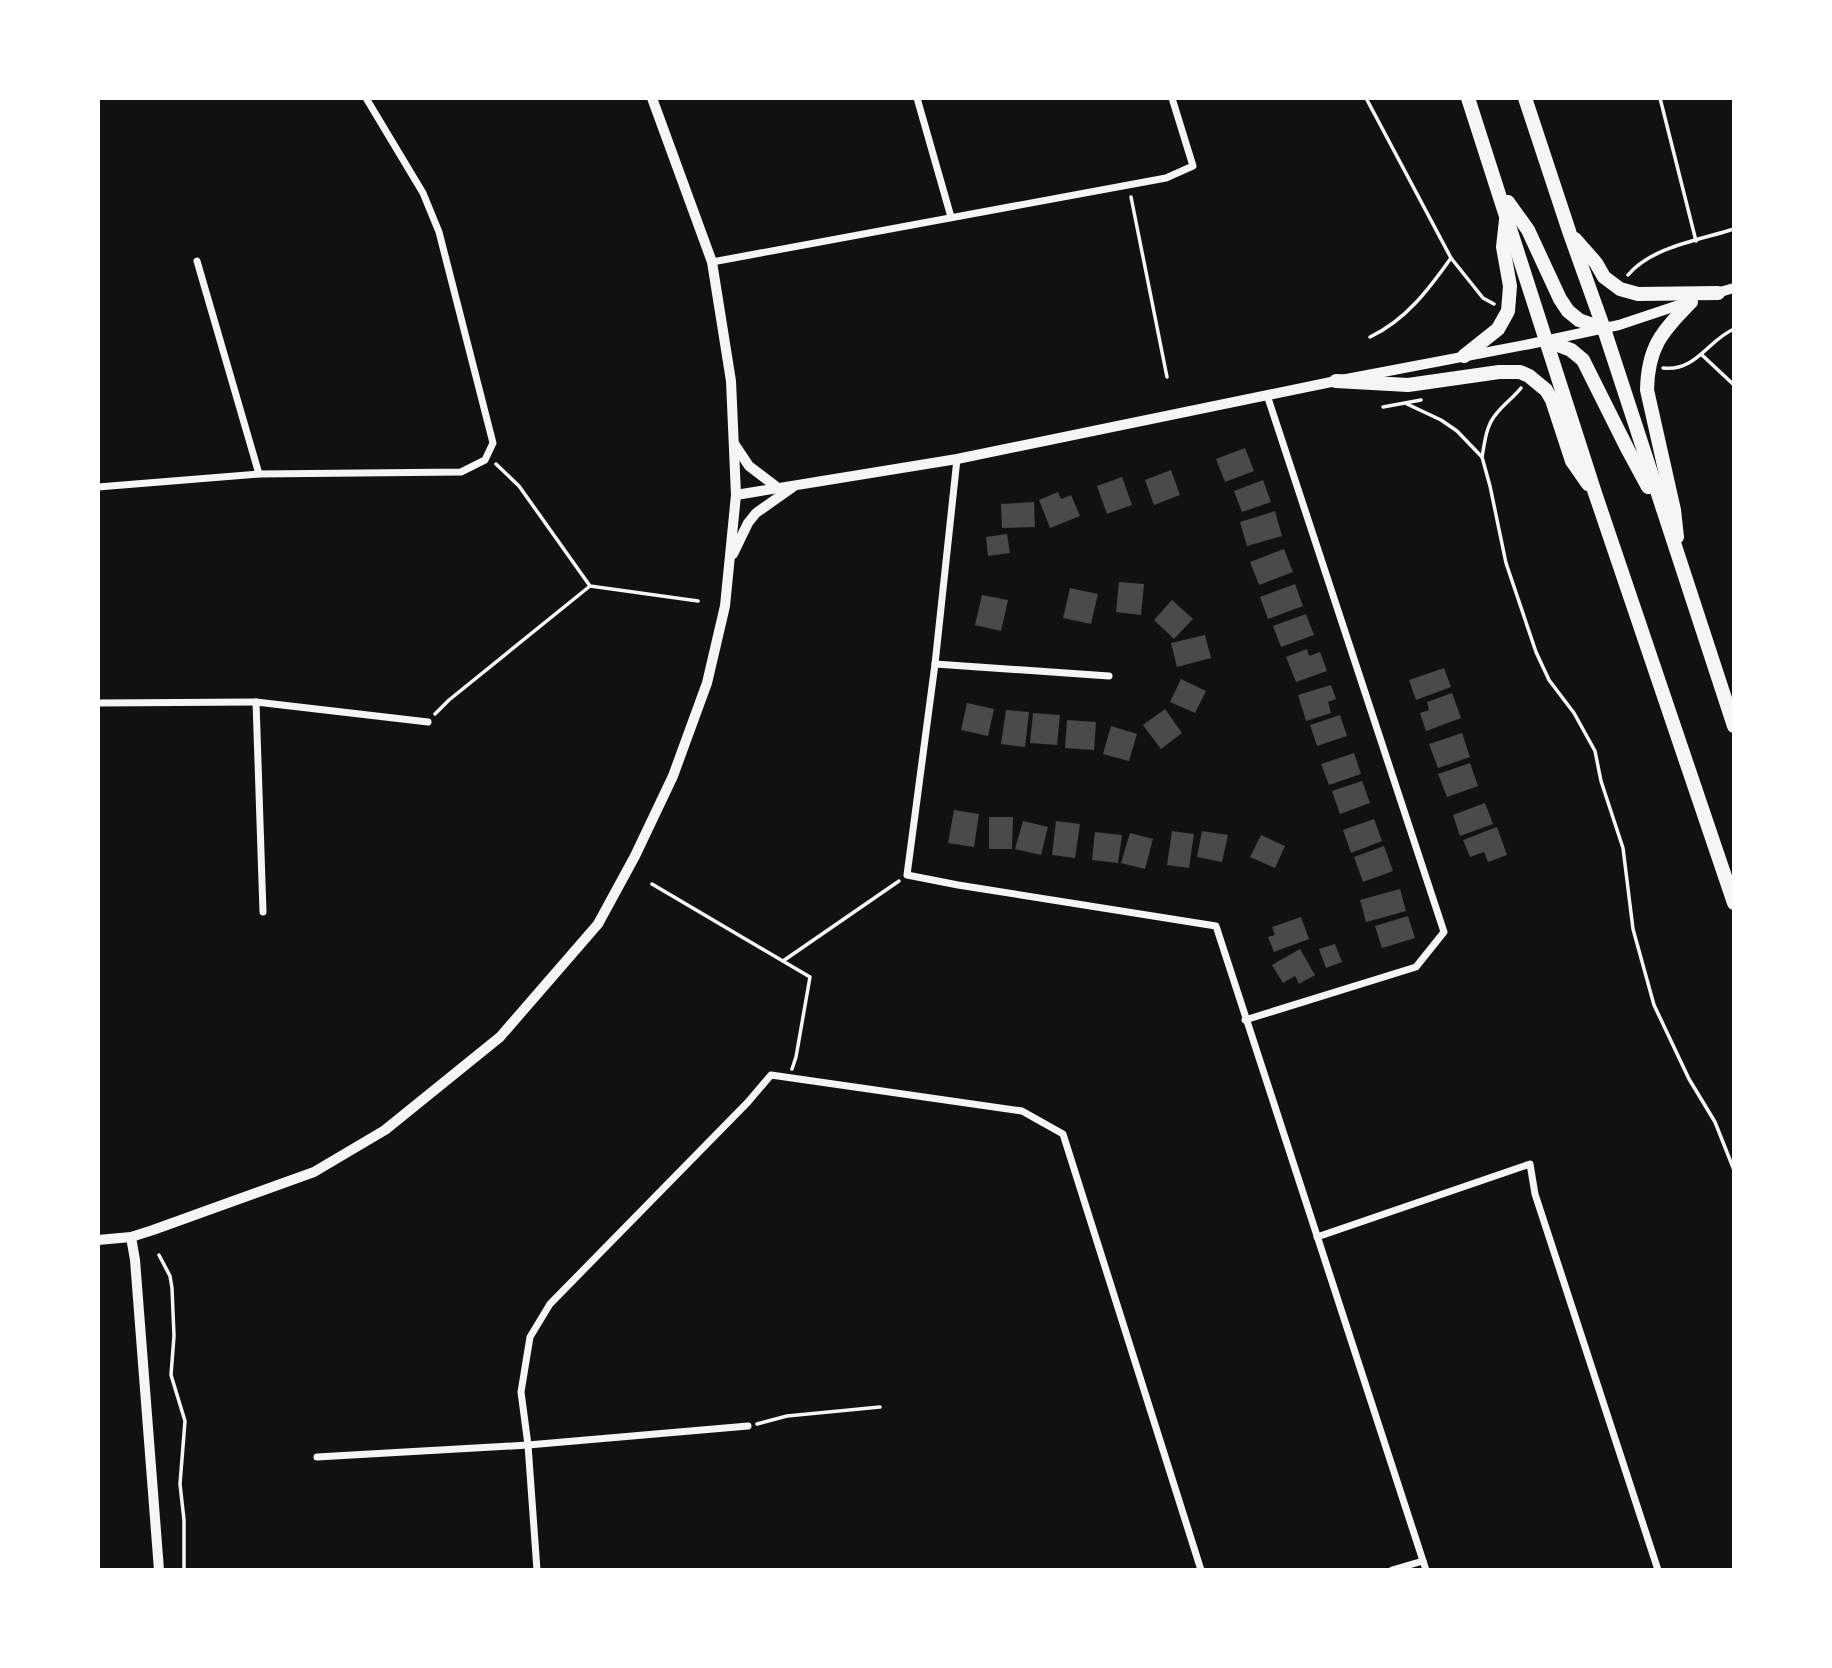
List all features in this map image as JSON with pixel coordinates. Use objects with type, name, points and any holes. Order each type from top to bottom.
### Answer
[{"type":"main road","points":[[1468,98],[1595,493],[1734,903]]},
{"type":"main road","points":[[1525,98],[1734,726]]},
{"type":"main road","points":[[1498,186],[1528,230],[1568,311],[1579,320],[1604,329]]},
{"type":"main road","points":[[1464,356],[1498,328],[1508,311],[1510,286],[1503,247],[1507,215]]},
{"type":"main road","points":[[1570,234],[1596,263],[1604,277],[1620,289],[1638,294],[1718,293]]},
{"type":"main road","points":[[1680,563],[1674,510],[1647,390],[1649,366],[1656,342],[1691,302]]},
{"type":"main road","points":[[1545,340],[1571,350],[1583,360],[1664,516]]},
{"type":"main road","points":[[1336,381],[1408,385],[1499,372],[1520,372],[1546,390],[1552,400],[1572,461],[1595,493]]},
{"type":"street","points":[[98,487],[259,474],[461,472],[486,458],[493,443],[439,232],[423,193],[366,98]]},
{"type":"street","points":[[98,1240],[131,1237],[314,1172],[385,1130],[500,1037],[598,924],[635,856],[673,776],[707,683],[725,606],[736,495],[731,380],[712,262],[652,98]]},
{"type":"street","points":[[917,98],[951,217]]},
{"type":"street","points":[[712,262],[1166,178],[1193,166],[1172,98]]},
{"type":"street","points":[[197,261],[259,474]]},
{"type":"street","points":[[736,495],[957,458],[1604,329],[1734,288]]},
{"type":"street","points":[[1245,1020],[1416,967],[1444,932],[1267,395]]},
{"type":"street","points":[[734,443],[749,466],[778,488]]},
{"type":"street","points":[[957,458],[935,664],[907,875],[1216,926],[1426,1570]]},
{"type":"street","points":[[730,560],[748,523],[756,513],[795,485]]},
{"type":"street","points":[[935,664],[1109,676]]},
{"type":"street","points":[[98,703],[256,702],[428,722]]},
{"type":"street","points":[[256,702],[263,912]]},
{"type":"street","points":[[537,1570],[528,1445],[520,1392],[530,1337],[550,1304],[748,1102],[771,1075],[1022,1111],[1063,1134],[1201,1570]]},
{"type":"street","points":[[1317,1237],[1530,1164],[1535,1194],[1658,1570]]},
{"type":"street","points":[[131,1237],[159,1570]]},
{"type":"street","points":[[317,1457],[528,1445],[748,1426]]},
{"type":"street","points":[[1392,1570],[1423,1561]]},
{"type":"path","points":[[1366,98],[1451,258],[1483,298],[1508,311]]},
{"type":"path","points":[[1660,98],[1696,241]]},
{"type":"path","points":[[1128,185],[1167,377]]},
{"type":"path","points":[[1620,289],[1639,263],[1655,254],[1734,229]]},
{"type":"path","points":[[1370,337],[1397,321],[1414,305],[1451,258]]},
{"type":"path","points":[[1649,366],[1670,368],[1688,365],[1720,337],[1734,329]]},
{"type":"path","points":[[1702,355],[1734,385]]},
{"type":"path","points":[[1529,376],[1515,396],[1494,416],[1486,432],[1482,457],[1506,563],[1536,652],[1549,680],[1574,713],[1595,751],[1601,781],[1623,848],[1633,929],[1654,1005],[1689,1080],[1715,1122],[1734,1170]]},
{"type":"path","points":[[1407,404],[1457,431],[1482,457]]},
{"type":"path","points":[[486,458],[519,486],[590,586],[698,601]]},
{"type":"path","points":[[428,722],[449,700],[590,586]]},
{"type":"path","points":[[783,961],[907,875]]},
{"type":"path","points":[[652,884],[810,977],[796,1057],[789,1077]]},
{"type":"path","points":[[159,1255],[172,1288],[174,1336],[171,1375],[185,1421],[180,1483],[184,1520],[184,1570]]},
{"type":"path","points":[[748,1426],[786,1416],[880,1407]]},
{"type":"building","points":[[1245,448],[1254,471],[1225,482],[1216,459]]},
{"type":"building","points":[[1171,470],[1180,495],[1154,505],[1145,480]]},
{"type":"building","points":[[1122,477],[1132,505],[1107,514],[1097,486]]},
{"type":"building","points":[[1263,480],[1271,502],[1242,512],[1234,491]]},
{"type":"building","points":[[1058,492],[1061,499],[1071,495],[1080,516],[1050,528],[1039,500]]},
{"type":"building","points":[[1034,502],[1035,527],[1002,528],[1001,504]]},
{"type":"building","points":[[1275,511],[1282,536],[1247,546],[1240,522]]},
{"type":"building","points":[[1007,534],[1010,553],[988,556],[986,537]]},
{"type":"building","points":[[1284,549],[1293,572],[1259,585],[1250,562]]},
{"type":"building","points":[[1119,582],[1144,584],[1141,615],[1116,612]]},
{"type":"building","points":[[1295,584],[1303,606],[1268,619],[1260,597]]},
{"type":"building","points":[[1070,588],[1098,594],[1091,624],[1063,618]]},
{"type":"building","points":[[982,595],[1008,600],[1001,631],[975,625]]},
{"type":"building","points":[[1172,600],[1193,619],[1174,639],[1154,620]]},
{"type":"building","points":[[1306,614],[1314,635],[1281,647],[1273,626]]},
{"type":"building","points":[[1205,635],[1211,658],[1177,667],[1171,643]]},
{"type":"building","points":[[1307,649],[1309,656],[1320,652],[1327,671],[1296,682],[1286,657]]},
{"type":"building","points":[[1444,668],[1451,687],[1416,700],[1409,680]]},
{"type":"building","points":[[1181,679],[1206,691],[1195,713],[1170,702]]},
{"type":"building","points":[[1331,685],[1336,699],[1328,702],[1331,713],[1306,721],[1298,695]]},
{"type":"building","points":[[1452,693],[1461,718],[1426,731],[1420,713],[1429,710],[1427,702]]},
{"type":"building","points":[[967,703],[994,709],[988,736],[961,730]]},
{"type":"building","points":[[1165,709],[1182,733],[1161,749],[1143,725]]},
{"type":"building","points":[[1006,710],[1029,712],[1025,747],[1001,744]]},
{"type":"building","points":[[1033,713],[1060,715],[1057,745],[1030,743]]},
{"type":"building","points":[[1340,715],[1347,736],[1317,746],[1310,725]]},
{"type":"building","points":[[1067,720],[1096,722],[1094,750],[1065,748]]},
{"type":"building","points":[[1111,726],[1137,734],[1129,761],[1103,754]]},
{"type":"building","points":[[1462,733],[1470,757],[1438,768],[1429,744]]},
{"type":"building","points":[[1354,753],[1361,774],[1329,785],[1321,764]]},
{"type":"building","points":[[1470,763],[1478,786],[1447,797],[1438,774]]},
{"type":"building","points":[[1362,781],[1370,803],[1340,814],[1332,791]]},
{"type":"building","points":[[1485,803],[1493,824],[1460,836],[1453,815]]},
{"type":"building","points":[[954,810],[979,814],[974,847],[948,843]]},
{"type":"building","points":[[989,817],[1013,817],[1012,849],[989,849]]},
{"type":"building","points":[[1374,819],[1382,841],[1351,853],[1343,830]]},
{"type":"building","points":[[1023,821],[1048,827],[1041,855],[1015,849]]},
{"type":"building","points":[[1056,821],[1080,824],[1075,858],[1052,855]]},
{"type":"building","points":[[1497,827],[1507,855],[1488,862],[1484,852],[1470,857],[1463,840]]},
{"type":"building","points":[[1172,831],[1194,834],[1189,868],[1167,865]]},
{"type":"building","points":[[1202,831],[1228,835],[1222,862],[1197,857]]},
{"type":"building","points":[[1095,832],[1122,835],[1118,863],[1092,860]]},
{"type":"building","points":[[1130,833],[1153,839],[1145,869],[1121,863]]},
{"type":"building","points":[[1261,835],[1285,846],[1275,868],[1250,857]]},
{"type":"building","points":[[1384,846],[1393,871],[1363,882],[1354,857]]},
{"type":"building","points":[[1400,889],[1406,911],[1366,922],[1360,900]]},
{"type":"building","points":[[1408,916],[1415,938],[1382,948],[1375,926]]},
{"type":"building","points":[[1301,917],[1309,939],[1274,952],[1268,937],[1275,935],[1272,927]]},
{"type":"building","points":[[1335,944],[1342,962],[1326,968],[1319,949]]},
{"type":"building","points":[[1300,949],[1315,975],[1299,984],[1295,976],[1283,983],[1272,965]]}]
